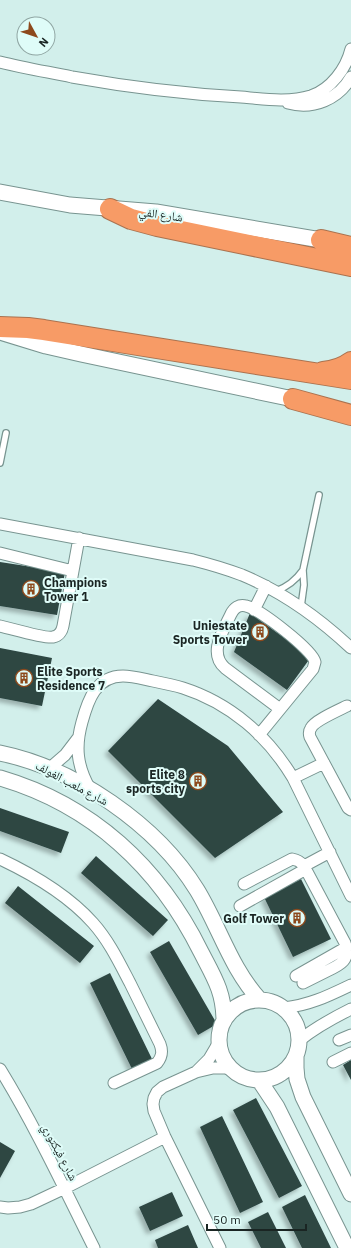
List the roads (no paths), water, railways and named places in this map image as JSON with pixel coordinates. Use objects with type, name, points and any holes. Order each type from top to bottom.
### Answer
[{"type":"highway","points":[[110,209],[143,223],[351,266]]},
{"type":"highway","points":[[321,240],[351,242]]},
{"type":"highway","points":[[321,240],[351,248]]},
{"type":"highway","points":[[279,251],[308,265],[339,272],[351,278]]},
{"type":"highway","points":[[0,327],[44,330],[351,379]]},
{"type":"highway","points":[[315,373],[333,371],[351,362]]},
{"type":"highway","points":[[293,399],[351,402]]},
{"type":"highway","points":[[293,399],[351,415]]},
{"type":"street","points":[[0,62],[94,81],[150,89],[200,95],[295,99],[311,95],[327,87],[340,74],[349,59],[351,50]]},
{"type":"street","points":[[276,99],[292,104],[307,105],[322,102],[336,94],[351,77]]},
{"type":"street","name":"شارع الفي","points":[[0,192],[63,204],[156,212],[321,240]]},
{"type":"street","points":[[0,332],[46,346],[293,399]]},
{"type":"street","points":[[0,524],[199,561],[218,566],[271,588],[301,607],[335,633],[351,648]]},
{"type":"street","points":[[0,626],[51,638],[59,634],[63,626],[79,538]]},
{"type":"street","points":[[0,553],[73,571]]},
{"type":"street","points":[[254,610],[271,588]]},
{"type":"street","points":[[259,735],[313,669],[315,666],[314,658],[302,645],[286,632],[254,610],[247,606],[237,606],[233,610],[217,646],[217,656],[221,665],[280,709]]},
{"type":"street","points":[[90,790],[80,765],[78,738],[91,696],[96,688],[104,682],[122,676],[182,687],[200,694],[234,713],[259,735],[275,751],[285,764],[351,896]]},
{"type":"street","points":[[347,706],[315,723],[310,729],[310,737],[348,808],[351,810]]},
{"type":"street","points":[[50,768],[65,755],[78,738]]},
{"type":"street","name":"شارع ملعب الغولف","points":[[0,753],[50,768],[115,805],[138,823],[179,865],[196,889],[245,981],[260,1000]]},
{"type":"street","points":[[293,778],[324,763]]},
{"type":"street","name":"شارع ملعب الغولف","points":[[0,778],[30,788],[57,800],[82,815],[125,847],[144,866],[177,908],[195,939],[222,997],[224,1021]]},
{"type":"street","points":[[240,906],[330,852]]},
{"type":"street","points":[[244,884],[292,859],[301,862],[305,868],[348,951],[346,959],[340,965],[299,979]]},
{"type":"street","points":[[0,860],[23,870],[48,885],[72,903],[93,924],[113,951],[160,1044],[162,1054],[160,1059],[152,1066],[114,1083]]},
{"type":"street","points":[[284,1008],[295,1007],[318,1001],[351,985]]},
{"type":"street","points":[[296,1056],[290,1066],[281,1074],[270,1079],[259,1080],[237,1074],[226,1063],[221,1053],[219,1042],[220,1031],[224,1021],[239,1005],[249,1001],[268,1001],[284,1008],[291,1014],[296,1022],[300,1040],[296,1056],[297,1079],[303,1097],[351,1194]]},
{"type":"street","points":[[300,1040],[335,1016],[351,1009]]},
{"type":"street","points":[[339,1040],[351,1035]]},
{"type":"street","points":[[196,1072],[209,1059],[219,1042]]},
{"type":"street","points":[[332,1062],[351,1053]]},
{"type":"street","points":[[220,1248],[165,1138],[154,1111],[153,1104],[154,1098],[163,1087],[196,1072],[212,1068],[230,1068]]},
{"type":"street","name":"شارع فيكتوري","points":[[0,1069],[65,1188],[94,1248]]},
{"type":"street","points":[[259,1080],[277,1107],[346,1248]]},
{"type":"street","points":[[0,1207],[20,1208],[31,1204],[165,1138]]},
{"type":"lane","points":[[0,463],[6,433]]},
{"type":"lane","points":[[301,607],[304,585],[303,570],[319,495]]},
{"type":"lane","points":[[271,588],[288,585],[299,576],[303,570]]},
{"type":"place","name":"Champions Tower 1","points":[[31,589]]},
{"type":"place","name":"Uniestate Sports Tower","points":[[260,632]]},
{"type":"place","name":"Elite Sports Residence 7","points":[[24,678]]},
{"type":"place","name":"Elite 8 sports city","points":[[198,781]]},
{"type":"place","name":"Golf Tower","points":[[297,918]]}]
